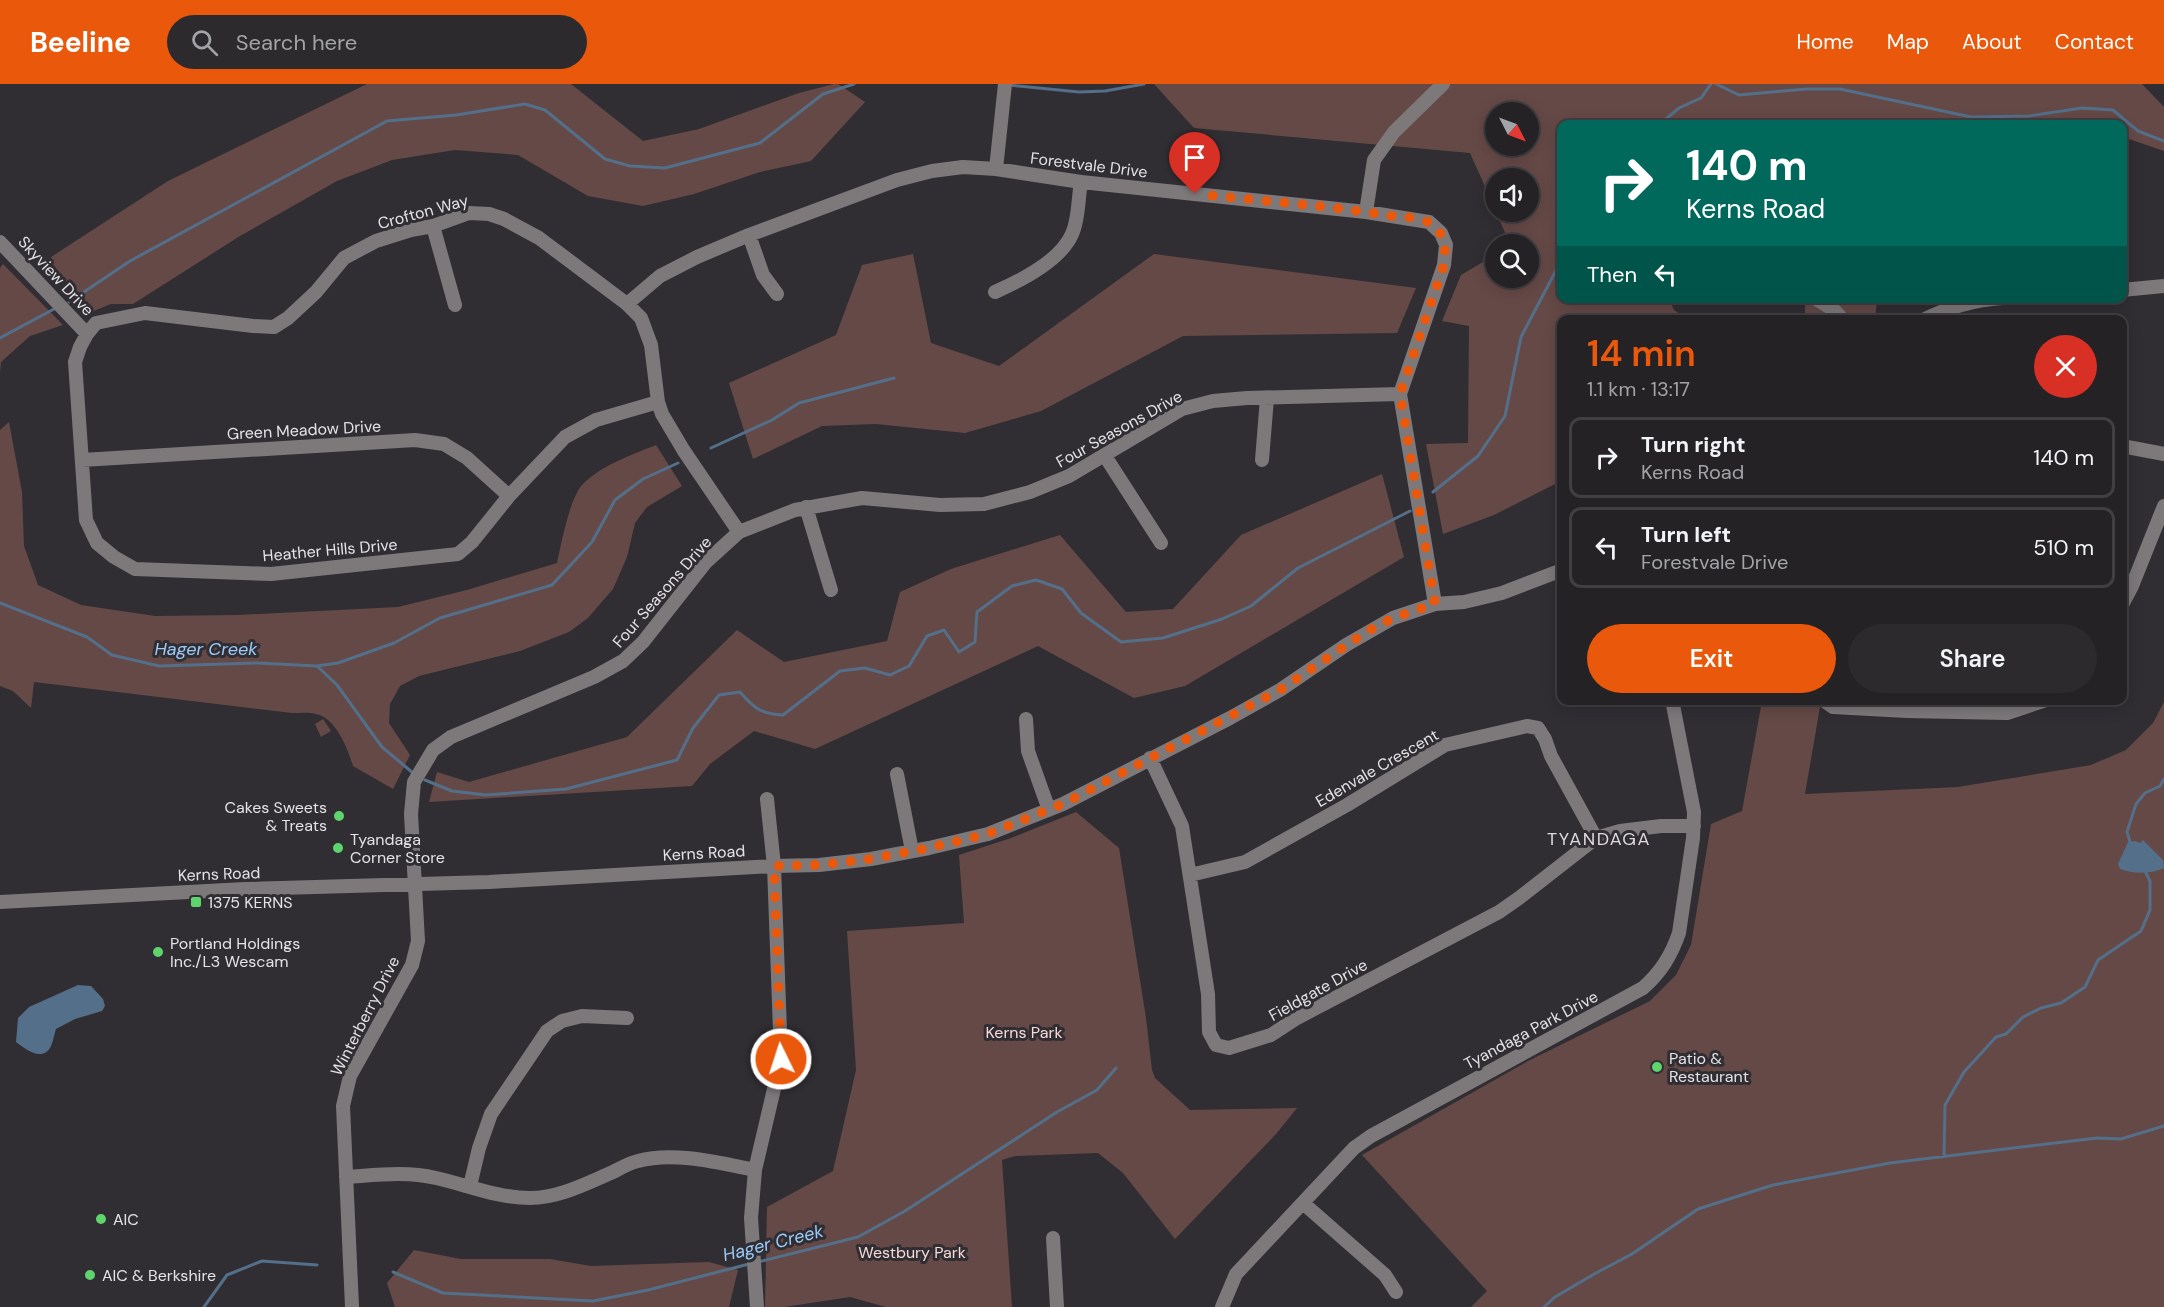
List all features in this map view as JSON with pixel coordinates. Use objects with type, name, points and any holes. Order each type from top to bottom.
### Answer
[{"type":"street","points":[[996,169],[1005,84]]},
{"type":"street","points":[[1366,212],[1374,160],[1394,132],[1443,84]]},
{"type":"street","name":"Forestvale Drive","points":[[627,304],[660,276],[749,235],[897,180],[963,167],[996,169],[1081,182],[1366,212],[1429,222],[1441,233],[1446,245],[1444,265],[1400,394],[1435,604]]},
{"type":"street","points":[[995,292],[1018,282],[1058,254],[1072,234],[1081,182]]},
{"type":"street","name":"Crofton Way","points":[[87,334],[96,323],[145,313],[274,327],[288,318],[316,292],[344,258],[376,242],[411,230],[433,226],[469,213],[489,214],[504,219],[538,238],[627,304],[641,318],[651,345],[658,402],[684,451],[739,532]]},
{"type":"street","points":[[433,226],[455,305]]},
{"type":"street","points":[[749,235],[763,275],[777,294]]},
{"type":"street","name":"Skyview Drive","points":[[0,242],[87,334]]},
{"type":"street","points":[[2127,290],[2164,286]]},
{"type":"street","points":[[1822,303],[1838,315]]},
{"type":"street","points":[[1933,315],[1963,303]]},
{"type":"street","name":"Heather Hills Drive","points":[[87,334],[75,362],[86,520],[97,543],[114,557],[135,569],[271,574],[458,554],[472,542],[509,496],[565,437],[596,420],[658,402]]},
{"type":"street","name":"Four Seasons Drive","points":[[416,884],[411,814],[414,782],[433,750],[451,737],[594,677],[623,661],[643,642],[706,562],[739,532],[760,522],[806,507],[862,498],[940,505],[984,504],[1030,492],[1069,476],[1182,409],[1213,401],[1400,394]]},
{"type":"street","points":[[1262,460],[1267,398]]},
{"type":"street","name":"Green Meadow Drive","points":[[82,460],[415,440],[444,444],[467,458],[509,496]]},
{"type":"street","points":[[2127,447],[2164,454]]},
{"type":"street","points":[[1105,456],[1161,543]]},
{"type":"street","points":[[2127,596],[2164,506]]},
{"type":"street","points":[[806,507],[831,590]]},
{"type":"street","name":"Kerns Road","points":[[0,902],[234,889],[416,884],[819,865],[912,851],[988,834],[1049,810],[1280,690],[1368,631],[1393,618],[1435,604],[1464,602],[1502,593],[1557,572]]},
{"type":"street","name":"Tyandaga Park Drive","points":[[1222,1307],[1236,1274],[1354,1148],[1400,1118],[1643,987],[1658,974],[1674,947],[1679,933],[1694,826],[1692,795],[1673,705]]},
{"type":"street","points":[[1830,705],[1833,707],[1906,706],[2007,712],[2030,705]]},
{"type":"street","points":[[1026,719],[1028,751],[1049,810]]},
{"type":"street","name":"Edenvale Crescent","points":[[1190,875],[1245,862],[1347,805],[1445,745],[1527,726],[1538,728],[1545,739],[1551,756],[1596,838]]},
{"type":"street","name":"Fieldgate Drive","points":[[1150,758],[1182,826],[1208,994],[1209,1032],[1216,1045],[1228,1048],[1271,1035],[1297,1018],[1499,912],[1596,838],[1620,831],[1661,826],[1694,826]]},
{"type":"street","points":[[897,774],[912,851]]},
{"type":"street","points":[[756,1307],[751,1218],[755,1170],[781,1059],[774,866],[767,799]]},
{"type":"street","name":"Winterberry Drive","points":[[352,1307],[343,1106],[350,1076],[412,965],[418,941],[416,884]]},
{"type":"street","points":[[470,1186],[479,1148],[491,1114],[547,1031],[562,1021],[582,1016],[627,1018]]},
{"type":"street","points":[[346,1178],[403,1173],[470,1186],[503,1196],[531,1198],[574,1188],[638,1161],[670,1158],[695,1159],[755,1170]]},
{"type":"street","points":[[1303,1203],[1385,1275],[1396,1292]]},
{"type":"street","points":[[1053,1238],[1057,1307]]},
{"type":"green space","points":[[367,84],[571,84],[643,141],[699,129],[799,93],[834,84],[838,84],[865,102],[811,161],[760,172],[694,194],[643,206],[588,196],[518,155],[455,150],[392,160],[337,181],[240,236],[133,304],[111,304],[91,312],[52,264],[51,257],[168,181]]},
{"type":"green space","points":[[1154,84],[2142,84],[2164,107],[2164,151],[2127,138],[2127,120],[1557,120],[1557,303],[1671,303],[1674,310],[1681,315],[1557,315],[1557,483],[1494,515],[1443,534],[1426,444],[1468,443],[1469,326],[1442,321],[1461,275],[1485,261],[1485,288],[1539,288],[1539,234],[1506,234],[1500,222],[1539,222],[1539,168],[1485,168],[1485,186],[1470,153],[1194,128]]},
{"type":"green space","points":[[913,254],[931,343],[999,366],[1154,254],[1416,288],[1397,333],[1183,336],[1041,411],[965,433],[876,424],[822,426],[753,459],[729,383],[836,335],[862,265]]},
{"type":"green space","points":[[3,264],[63,325],[30,336],[1,362],[0,373],[0,268]]},
{"type":"green space","points":[[1805,303],[1877,303],[1875,315],[1805,315]]},
{"type":"green space","points":[[9,422],[22,492],[24,546],[38,585],[81,605],[155,616],[238,615],[398,607],[467,590],[557,563],[567,521],[578,490],[599,471],[617,461],[656,445],[682,486],[647,507],[635,523],[627,557],[613,589],[588,618],[569,632],[520,651],[419,676],[400,686],[390,704],[389,723],[410,755],[393,789],[353,766],[340,735],[330,721],[316,714],[34,682],[31,708],[13,691],[0,686],[0,430]]},
{"type":"green space","points":[[1382,474],[1404,557],[1185,686],[1134,698],[1038,646],[815,749],[754,731],[710,764],[692,786],[429,802],[437,772],[469,782],[627,737],[737,630],[784,662],[887,641],[900,592],[951,569],[1060,535],[1126,612],[1173,609],[1241,535]]},
{"type":"green space","points":[[2164,702],[2164,1307],[1471,1307],[1487,1291],[1362,1155],[1528,1061],[1650,1001],[1676,975],[1691,945],[1711,824],[1742,811],[1761,705],[1820,705],[1805,794],[1958,787],[2091,765],[2126,750],[2153,723]]},
{"type":"green space","points":[[323,719],[331,731],[321,737],[315,724]]},
{"type":"green space","name":"Kerns Park","points":[[1076,812],[1119,848],[1155,1078],[1190,1110],[1297,1108],[1276,1134],[1175,1239],[1123,1173],[1098,1153],[1015,1156],[1002,1160],[1012,1307],[886,1307],[850,1297],[784,1307],[765,1307],[767,1207],[833,1171],[856,1070],[847,931],[964,923],[959,855],[1011,838]]},
{"type":"green space","points":[[414,1250],[461,1259],[550,1259],[591,1266],[709,1262],[738,1270],[729,1307],[395,1307],[387,1283]]},
{"type":"water","points":[[2143,840],[2163,860],[2164,868],[2142,873],[2120,869],[2118,864],[2128,842],[2140,843]]},
{"type":"water","points":[[78,985],[91,986],[103,999],[105,1006],[102,1011],[75,1019],[56,1029],[50,1048],[42,1054],[37,1054],[16,1042],[18,1018],[29,1007]]},
{"type":"waterway","points":[[69,302],[130,261],[387,121],[456,115],[525,104],[545,110],[605,159],[630,166],[665,168],[760,143],[823,94],[854,84]]},
{"type":"waterway","points":[[1009,85],[1079,92],[1105,91],[1144,84]]},
{"type":"waterway","points":[[1665,120],[1679,108],[1701,98],[1711,84]]},
{"type":"waterway","points":[[1716,84],[1739,95],[1806,89],[1840,89],[1971,117],[2029,116],[2082,108],[2113,110],[2125,120]]},
{"type":"waterway","points":[[2127,122],[2138,131],[2164,141]]},
{"type":"waterway","points":[[1433,492],[1478,456],[1505,416],[1521,337],[1557,269]]},
{"type":"waterway","points":[[0,338],[54,309]]},
{"type":"waterway","points":[[711,448],[772,420],[799,403],[894,378]]},
{"type":"waterway","points":[[0,603],[87,637],[112,655],[159,666],[258,663],[317,666],[338,663],[394,643],[440,618],[552,585],[592,542],[615,500],[643,479],[678,463]]},
{"type":"waterway","points":[[425,780],[452,791],[486,795],[566,789],[677,760],[693,728],[719,695],[740,692],[758,709],[783,715],[840,671],[865,668],[890,675],[909,666],[927,636],[944,630],[959,652],[975,642],[977,612],[1012,586],[1036,580],[1062,589],[1081,613],[1121,642],[1163,638],[1222,619],[1251,606],[1298,568],[1410,511]]},
{"type":"waterway","points":[[317,666],[337,685],[382,747],[413,773]]},
{"type":"waterway","points":[[2131,845],[2127,832],[2136,804],[2145,793],[2160,786],[2164,779]]},
{"type":"waterway","points":[[1944,1156],[1945,1105],[1964,1072],[1996,1037],[2006,1034],[2023,1017],[2041,1008],[2061,1003],[2085,987],[2098,960],[2141,931],[2150,910],[2150,881],[2144,869]]},
{"type":"waterway","name":"Hager Creek","points":[[758,1262],[858,1237],[905,1211],[1057,1112],[1097,1090],[1116,1068]]},
{"type":"waterway","points":[[1544,1307],[1555,1297],[1632,1254],[1698,1209],[1773,1185],[1890,1163],[2097,1138],[2121,1139],[2164,1126]]},
{"type":"waterway","name":"Hager Creek","points":[[204,1307],[227,1275],[262,1261],[317,1265]]},
{"type":"waterway","name":"Hager Creek","points":[[393,1272],[443,1293],[593,1301],[648,1290],[749,1264]]},
{"type":"place","name":"Cakes Sweets & Treats","points":[[339,816]]},
{"type":"place","name":"Tyandaga Corner Store","points":[[338,848]]},
{"type":"place","name":"1375 KERNS","points":[[196,902]]},
{"type":"place","name":"Portland Holdings Inc./L3 Wescam","points":[[158,952]]},
{"type":"place","name":"Patio & Restaurant","points":[[1657,1067]]},
{"type":"place","name":"AIC","points":[[101,1219]]},
{"type":"place","name":"AIC & Berkshire","points":[[90,1275]]},
{"type":"district","name":"TYANDAGA","points":[[1599,839]]},
{"type":"route","points":[[781,1059],[774,866],[819,865],[871,859],[988,834],[1063,804],[1280,690],[1368,631],[1393,618],[1435,604],[1400,394],[1444,265],[1446,245],[1441,233],[1429,222],[1366,212],[1195,194]]},
{"type":"park label","name":"Westbury Park","points":[[912,1252]]}]
